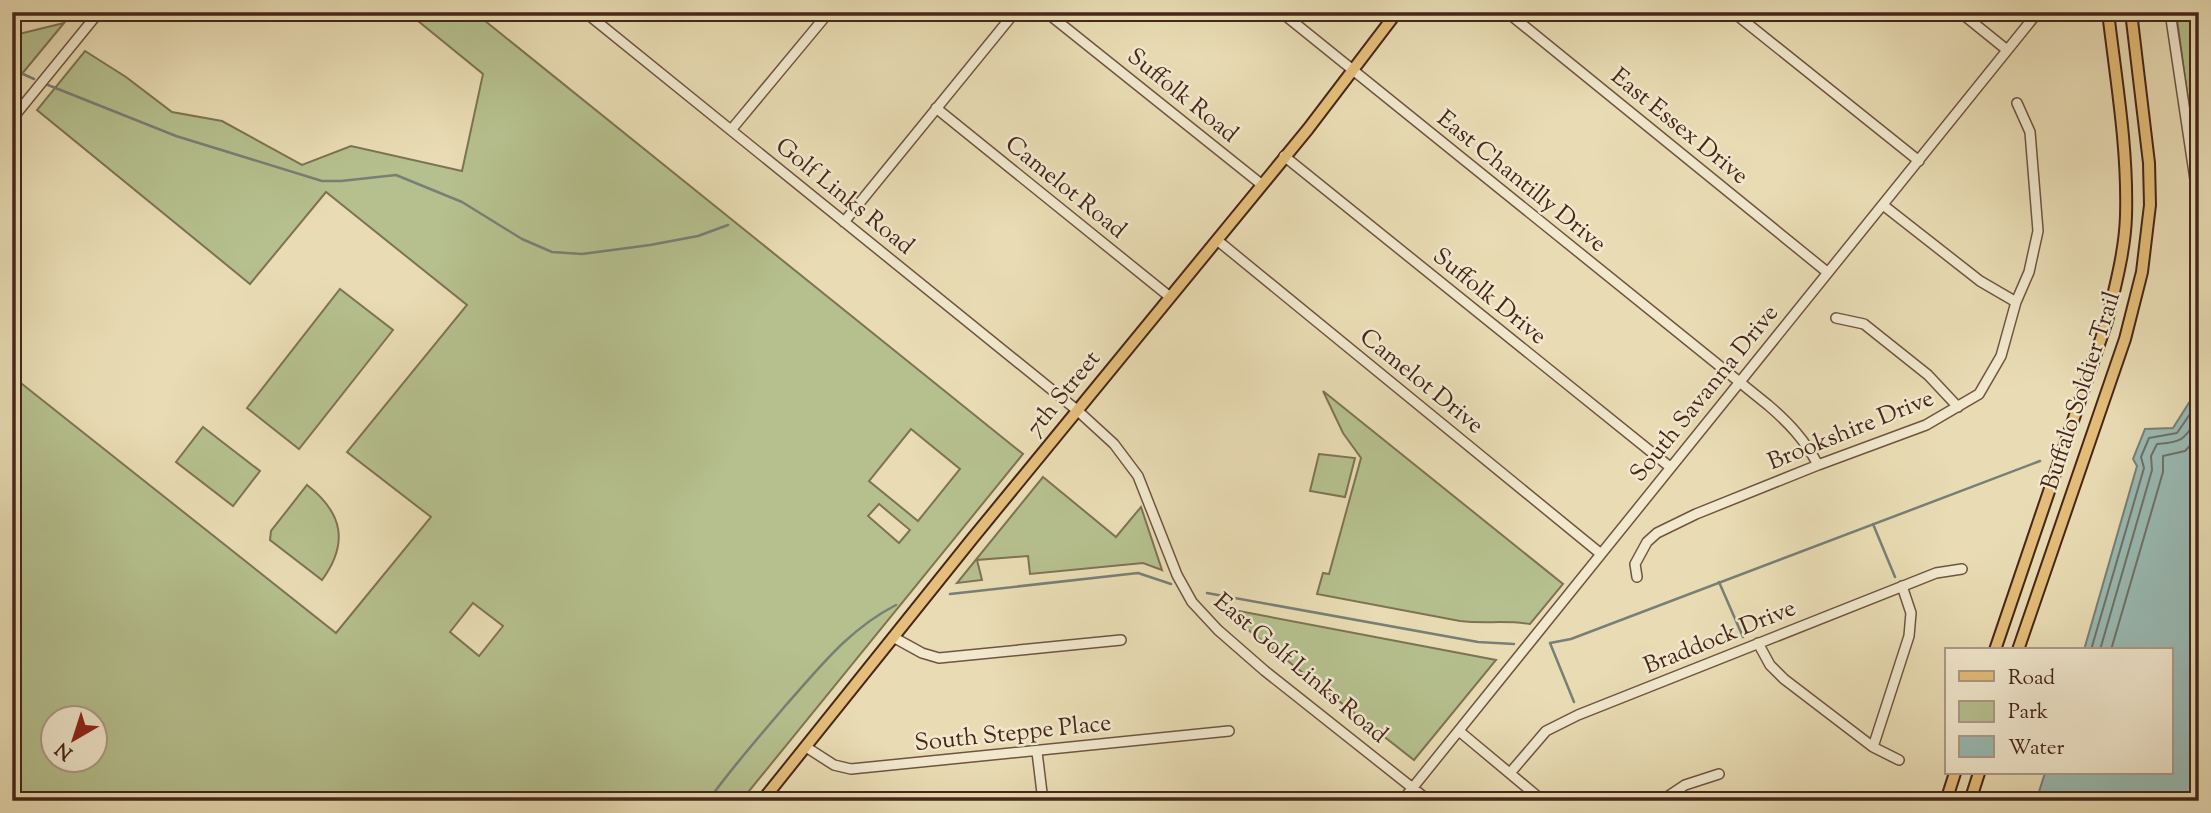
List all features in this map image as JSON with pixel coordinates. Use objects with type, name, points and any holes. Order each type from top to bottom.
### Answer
[{"type":"main road","name":"7th Street","points":[[762,801],[1217,240],[1397,12]]},
{"type":"main road","name":"Buffalo Soldier Trail","points":[[1996,648],[2107,321],[2119,271],[2126,219],[2125,165],[2108,12]]},
{"type":"main road","name":"Buffalo Soldier Trail","points":[[2019,648],[2125,339],[2141,272],[2150,205],[2149,163],[2131,12]]},
{"type":"main road","points":[[1947,801],[1955,774]]},
{"type":"main road","points":[[1970,801],[1979,774]]},
{"type":"street","points":[[12,119],[99,12]]},
{"type":"street","name":"Golf Links Road","points":[[585,12],[1078,411]]},
{"type":"street","points":[[731,130],[829,12]]},
{"type":"street","points":[[844,222],[1015,12]]},
{"type":"street","name":"Suffolk Road","points":[[1046,12],[1261,184]]},
{"type":"street","name":"East Chantilly Drive","points":[[1281,12],[1794,428],[1809,447],[1818,465]]},
{"type":"street","name":"East Essex Drive","points":[[1507,12],[1827,272]]},
{"type":"street","points":[[1733,12],[1919,162]]},
{"type":"street","points":[[1961,12],[2007,50]]},
{"type":"street","name":"South Savanna Drive","points":[[1402,801],[2038,12]]},
{"type":"street","points":[[2170,12],[2199,206]]},
{"type":"street","name":"Brookshire Drive","points":[[1637,577],[1635,564],[1647,542],[1657,533],[1696,514],[1818,465],[1926,425],[1979,394],[2001,356],[2016,302],[2029,272],[2038,231],[2030,132],[2017,103]]},
{"type":"street","name":"Camelot Road","points":[[936,108],[1170,297]]},
{"type":"street","name":"Suffolk Drive","points":[[1284,156],[1670,467]]},
{"type":"street","points":[[1883,205],[1980,281],[2016,302]]},
{"type":"street","name":"Camelot Drive","points":[[1217,240],[1601,554]]},
{"type":"street","points":[[1836,318],[1864,324],[1928,375],[1958,407]]},
{"type":"street","name":"East Golf Links Road","points":[[1078,411],[1114,444],[1138,476],[1177,575],[1192,602],[1217,630],[1429,801]]},
{"type":"street","name":"Braddock Drive","points":[[1510,773],[1536,741],[1558,724],[1902,586],[1936,573],[1962,569]]},
{"type":"street","points":[[1873,747],[1909,636],[1911,613],[1902,586]]},
{"type":"street","points":[[893,637],[922,653],[939,658],[1121,640]]},
{"type":"street","points":[[1758,643],[1770,665],[1784,679],[1873,747],[1899,761]]},
{"type":"street","name":"South Steppe Place","points":[[806,747],[834,765],[851,769],[1229,731]]},
{"type":"street","points":[[1459,731],[1543,801]]},
{"type":"street","points":[[1037,752],[1043,801]]},
{"type":"street","points":[[1661,801],[1685,785],[1719,774]]},
{"type":"green space","points":[[407,12],[474,12],[1023,454],[741,801],[12,801],[12,376],[336,633],[431,517],[347,452],[467,305],[326,192],[250,284],[37,110],[85,51],[126,77],[172,112],[222,121],[302,165],[351,146],[462,171],[483,74]],"holes":[[[911,429],[960,469],[918,521],[869,481]],[[879,504],[910,530],[899,543],[868,516]],[[473,603],[503,626],[479,656],[450,632]]]},
{"type":"green space","points":[[2176,12],[2199,12],[2199,177],[2196,158]]},
{"type":"green space","points":[[64,23],[12,86],[12,31],[19,34]]},
{"type":"green space","points":[[340,289],[393,330],[299,449],[247,408]]},
{"type":"green space","points":[[1323,391],[1563,584],[1530,624],[1460,621],[1317,594],[1323,573],[1329,574],[1361,458],[1343,433]]},
{"type":"green space","points":[[203,427],[260,471],[233,506],[176,462]]},
{"type":"green space","points":[[1319,454],[1355,458],[1345,497],[1310,491]]},
{"type":"green space","points":[[1043,477],[1116,537],[1141,507],[1162,570],[1143,563],[1030,574],[1028,556],[977,560],[982,580],[957,583]]},
{"type":"green space","points":[[307,485],[328,506],[338,529],[336,553],[322,580],[270,540],[271,531]]},
{"type":"green space","points":[[1223,608],[1496,660],[1414,760]]},
{"type":"water","points":[[2199,387],[2199,801],[2036,801],[2045,774],[2172,774],[2172,648],[2085,648],[2137,466],[2133,459],[2145,429],[2173,428]]},
{"type":"waterway","points":[[12,69],[34,79]]},
{"type":"waterway","points":[[48,85],[176,136],[322,181],[396,175],[462,202],[522,239],[552,252],[582,254],[650,245],[698,236],[728,225]]},
{"type":"waterway","points":[[1574,702],[1550,643],[1571,639],[2040,461]]},
{"type":"waterway","points":[[1873,524],[1895,577]]},
{"type":"waterway","points":[[950,594],[1138,573],[1171,584]]},
{"type":"waterway","points":[[1719,582],[1743,637]]},
{"type":"waterway","points":[[1207,593],[1478,642],[1514,644]]},
{"type":"waterway","points":[[708,801],[746,752],[823,663],[864,625],[896,605]]}]
